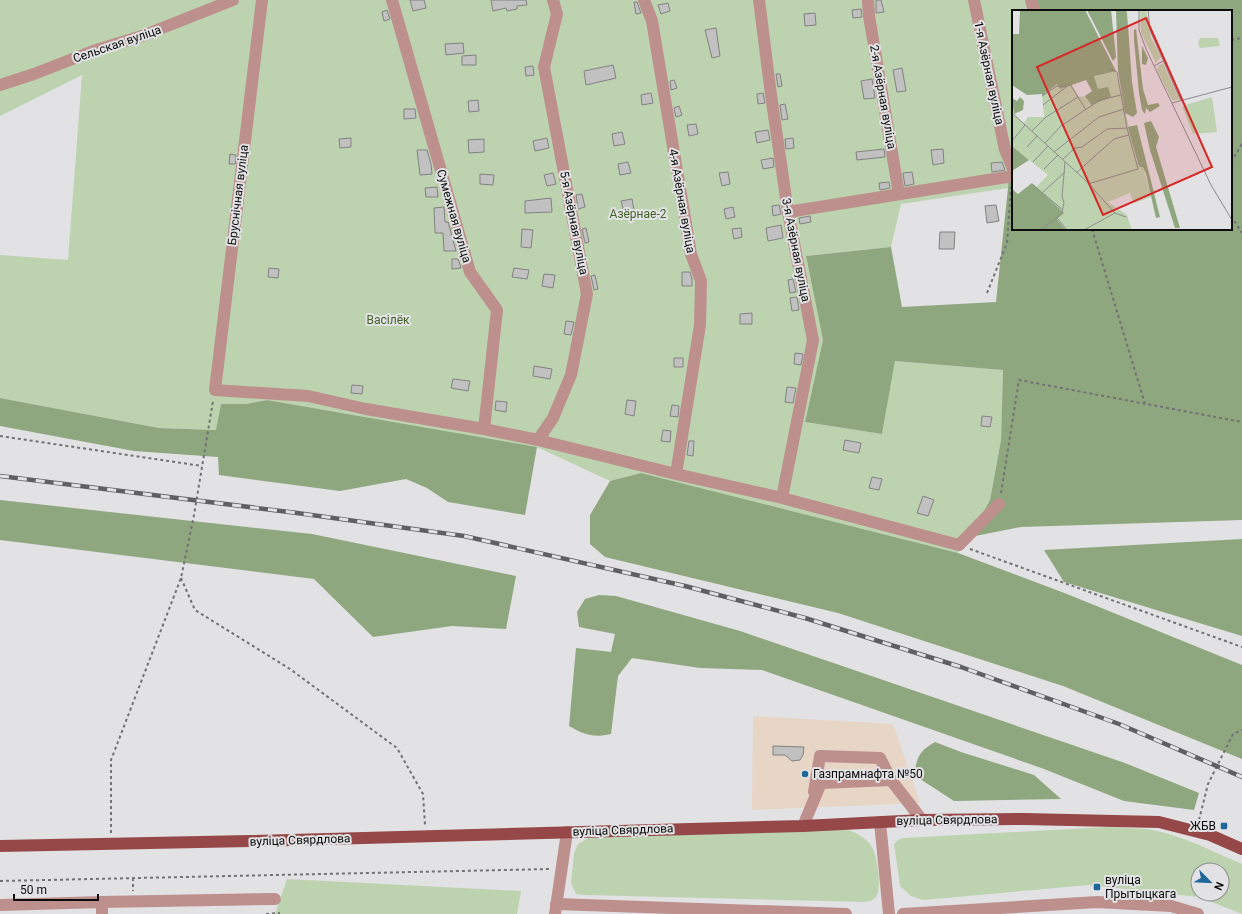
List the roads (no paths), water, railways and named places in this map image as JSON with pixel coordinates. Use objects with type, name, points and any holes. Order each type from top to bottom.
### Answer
[{"type":"main road","name":"вуліца Свярдлова","points":[[0,846],[802,826],[922,820],[1025,819],[1159,822],[1194,830],[1224,840],[1242,849]]},
{"type":"street","name":"Сельская вуліца","points":[[0,85],[34,74],[93,50],[142,36],[233,0]]},
{"type":"street","name":"Бруснічная вуліца","points":[[262,0],[215,390],[308,396],[366,409],[484,429]]},
{"type":"street","name":"Сумежная вуліца","points":[[392,0],[470,272],[497,310],[484,429]]},
{"type":"street","name":"5-я Азёрная вуліца","points":[[538,440],[553,418],[571,375],[587,294],[544,67],[557,14],[553,0]]},
{"type":"street","name":"4-я Азёрная вуліца","points":[[644,0],[652,21],[691,254],[701,281],[700,325],[676,474]]},
{"type":"street","name":"3-я Азёрная вуліца","points":[[759,0],[788,212],[813,340],[782,498]]},
{"type":"street","name":"2-я Азёрная вуліца","points":[[868,0],[869,16],[899,194]]},
{"type":"street","name":"1-я Азёрная вуліца","points":[[974,0],[1005,150],[1012,167]]},
{"type":"street","points":[[1031,0],[1034,10]]},
{"type":"street","points":[[788,212],[1012,176]]},
{"type":"street","points":[[484,429],[538,440],[782,498],[959,545],[999,504]]},
{"type":"street","points":[[812,804],[820,756],[880,758],[891,780],[922,820]]},
{"type":"street","points":[[802,826],[821,783],[891,780]]},
{"type":"street","points":[[880,822],[888,914]]},
{"type":"street","points":[[567,832],[555,909],[846,914]]},
{"type":"street","points":[[0,905],[276,899]]},
{"type":"street","points":[[102,902],[102,914]]},
{"type":"street","points":[[903,914],[1047,909],[1097,902],[1132,909],[1171,906],[1198,914]]},
{"type":"railway","points":[[0,476],[297,513],[464,536],[685,586],[805,618],[961,667],[1119,724],[1242,777]]},
{"type":"place","name":"Газпрамнафта №50","points":[[805,774]]},
{"type":"place","name":"ЖБВ","points":[[1224,826]]},
{"type":"place","name":"вуліца Прытыцкага","points":[[1097,887]]},
{"type":"park label","name":"Азёрнае-2","points":[[638,214]]},
{"type":"park label","name":"Васілёк","points":[[388,320]]}]
